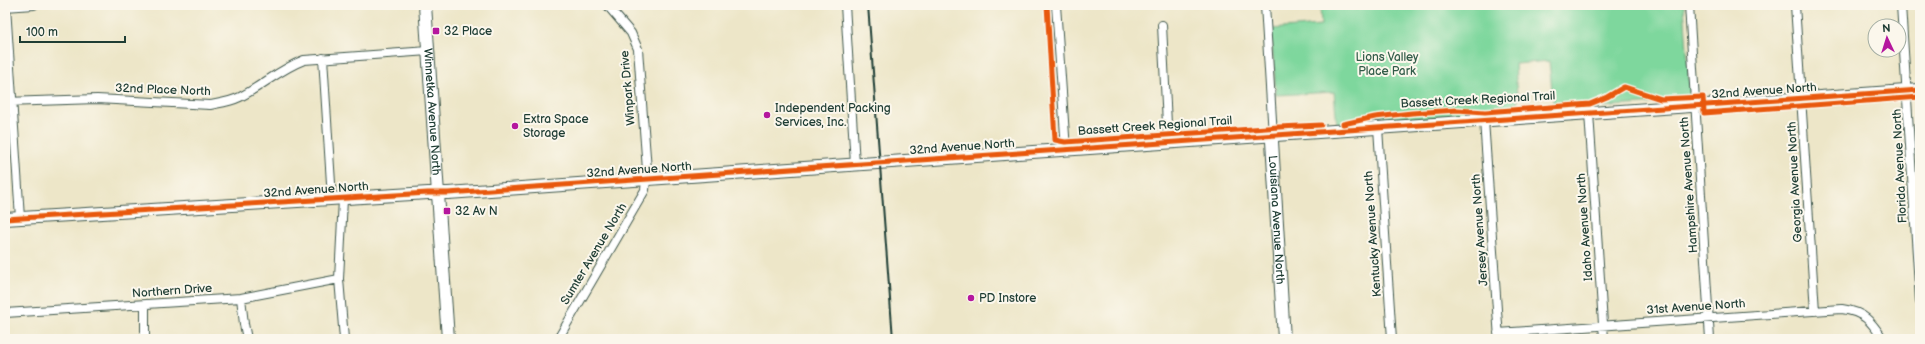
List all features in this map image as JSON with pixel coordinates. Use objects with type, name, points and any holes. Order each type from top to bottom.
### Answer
[{"type":"street","points":[[20,218],[9,102],[6,7],[34,5]]},
{"type":"street","name":"Winnetka Avenue North","points":[[426,5],[448,339]]},
{"type":"street","name":"Winpark Drive","points":[[607,5],[631,33],[638,49],[647,179]]},
{"type":"street","points":[[845,5],[855,164]]},
{"type":"street","points":[[1056,5],[1066,150]]},
{"type":"street","name":"Louisiana Avenue North","points":[[1265,5],[1273,136],[1275,204],[1284,339]]},
{"type":"street","name":"Hampshire Avenue North","points":[[1689,5],[1710,339]]},
{"type":"street","name":"Georgia Avenue North","points":[[1795,5],[1815,311]]},
{"type":"street","name":"Florida Avenue North","points":[[1901,5],[1914,90],[1920,302]]},
{"type":"street","points":[[1162,25],[1168,144]]},
{"type":"street","name":"32nd Place North","points":[[9,102],[97,99],[210,105],[226,102],[240,97],[289,65],[304,60],[428,51]]},
{"type":"street","points":[[323,58],[337,199],[339,279],[344,339]]},
{"type":"street","name":"32nd Avenue North","points":[[5,219],[438,193],[1168,144],[1914,90]]},
{"type":"street","name":"Idaho Avenue North","points":[[1590,113],[1604,339]]},
{"type":"street","name":"Jersey Avenue North","points":[[1484,120],[1499,336]]},
{"type":"street","name":"Kentucky Avenue North","points":[[1378,128],[1392,339]]},
{"type":"street","name":"Sumter Avenue North","points":[[558,339],[645,190],[647,179]]},
{"type":"street","name":"Northern Drive","points":[[5,313],[241,298],[339,279]]},
{"type":"street","points":[[241,298],[247,339]]},
{"type":"street","points":[[145,305],[145,339]]},
{"type":"street","name":"31st Avenue North","points":[[1499,336],[1603,326],[1842,309],[1861,314],[1874,326],[1883,339]]},
{"type":"green space","name":"Lions Valley Place Park","points":[[1320,5],[1684,5],[1690,95],[1688,101],[1554,110],[1549,61],[1515,64],[1518,112],[1337,126],[1334,92],[1276,95],[1271,29],[1321,25]]},
{"type":"railway","points":[[868,5],[893,339]]},
{"type":"cycle path","name":"Bassett Creek Regional Trail","points":[[1047,5],[1055,140],[1065,142],[1321,125]]},
{"type":"cycle path","name":"Bassett Creek Regional Trail","points":[[1343,124],[1375,117],[1412,113],[1457,110],[1485,112],[1590,104],[1607,97],[1624,87],[1661,99],[1703,97],[1704,113],[1920,97]]},
{"type":"cycle path","points":[[5,219],[448,193],[1920,90]]},
{"type":"place","name":"32 Place","points":[[436,31]]},
{"type":"place","name":"Independent Packing Services, Inc.","points":[[767,115]]},
{"type":"place","name":"Extra Space Storage","points":[[515,126]]},
{"type":"place","name":"32 Av N","points":[[447,211]]},
{"type":"place","name":"PD Instore","points":[[971,298]]}]
